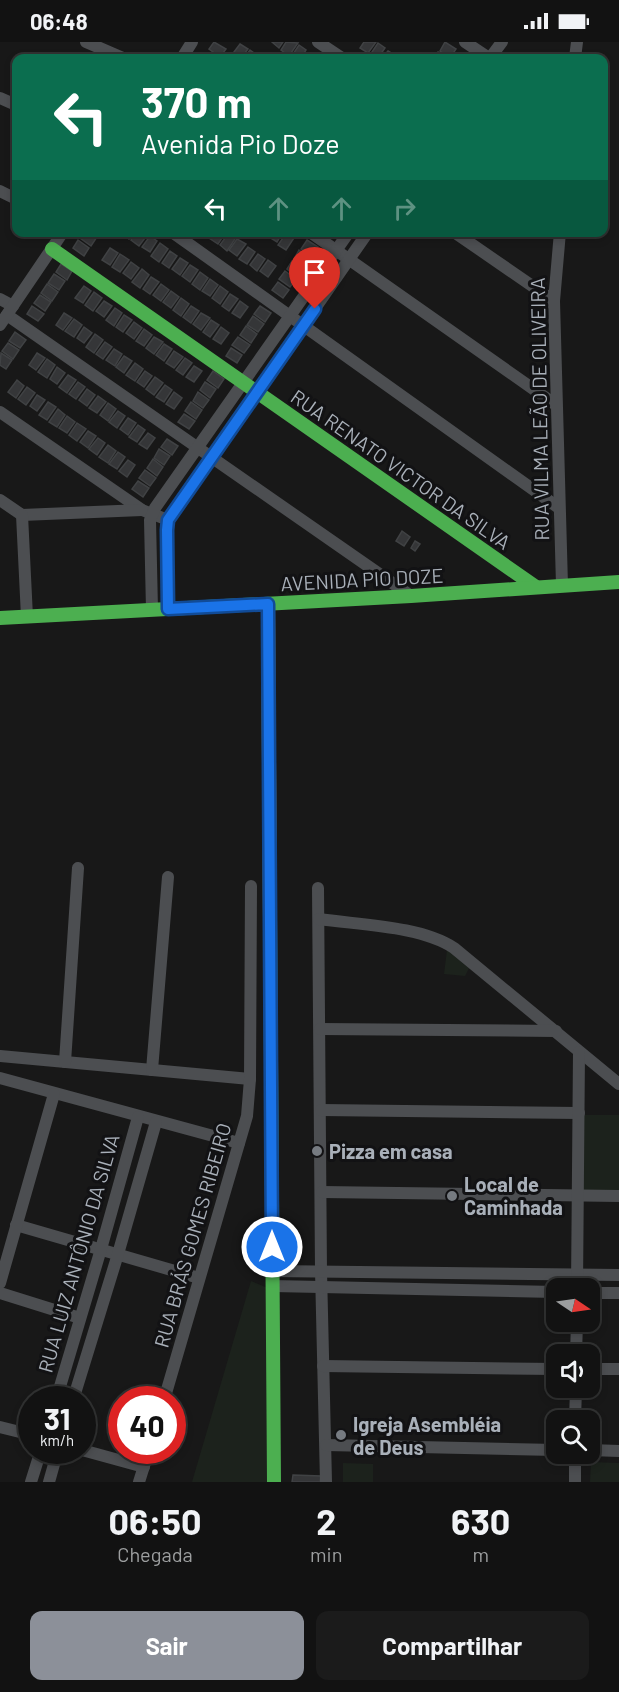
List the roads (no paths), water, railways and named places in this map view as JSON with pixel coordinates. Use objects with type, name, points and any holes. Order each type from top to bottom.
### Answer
[{"type":"street","points":[[86,42],[114,54]]},
{"type":"street","points":[[318,42],[336,54]]},
{"type":"street","points":[[465,42],[477,50]]},
{"type":"street","points":[[7,315],[60,237]]},
{"type":"street","points":[[179,237],[559,508]]},
{"type":"street","points":[[317,237],[556,405]]},
{"type":"street","points":[[152,610],[147,512],[197,447],[345,237]]},
{"type":"street","points":[[168,609],[168,520],[364,237]]},
{"type":"street","points":[[465,237],[554,300]]},
{"type":"street","name":"RUA VILMA LEÃO DE OLIVEIRA","points":[[560,237],[554,300],[562,585]]},
{"type":"street","name":"RUA RENATO VICTOR DA SILVA","points":[[52,249],[536,587]]},
{"type":"street","points":[[0,299],[7,315],[411,596]]},
{"type":"street","points":[[0,412],[147,512],[168,520]]},
{"type":"street","points":[[0,500],[22,515],[147,512]]},
{"type":"street","points":[[22,515],[27,617]]},
{"type":"street","name":"AVENIDA PIO DOZE","points":[[0,618],[411,596],[619,582]]},
{"type":"street","points":[[268,604],[274,1482]]},
{"type":"street","points":[[66,1062],[78,868]]},
{"type":"street","points":[[152,1070],[168,877]]},
{"type":"street","name":"RUA BRÁS GOMES RIBEIRO","points":[[168,1386],[247,1116],[250,1079],[251,886]]},
{"type":"street","points":[[318,888],[321,1287],[326,1482]]},
{"type":"street","points":[[319,919],[419,933],[443,940],[619,1084]]},
{"type":"street","points":[[320,1029],[556,1031]]},
{"type":"street","points":[[577,1278],[579,1052]]},
{"type":"street","points":[[0,1056],[250,1079]]},
{"type":"street","points":[[0,1078],[239,1143]]},
{"type":"street","points":[[0,1283],[54,1094]]},
{"type":"street","points":[[321,1110],[579,1113]]},
{"type":"street","name":"RUA LUIZ ANTÔNIO DA SILVA","points":[[60,1386],[138,1117]]},
{"type":"street","name":"RUA LUIZ ANTÔNIO DA SILVA","points":[[77,1386],[156,1122]]},
{"type":"street","points":[[322,1192],[619,1196]]},
{"type":"street","points":[[16,1225],[199,1278]]},
{"type":"street","points":[[272,1271],[619,1275]]},
{"type":"street","points":[[273,1286],[546,1292]]},
{"type":"street","points":[[0,1293],[80,1318]]},
{"type":"street","points":[[600,1293],[619,1293]]},
{"type":"street","points":[[324,1366],[546,1369]]},
{"type":"street","points":[[600,1369],[619,1369]]},
{"type":"street","points":[[0,1427],[18,1432]]},
{"type":"street","points":[[326,1445],[546,1450]]},
{"type":"street","points":[[600,1450],[619,1451]]},
{"type":"street","points":[[96,1454],[144,1467]]},
{"type":"street","points":[[31,1482],[37,1464]]},
{"type":"street","points":[[49,1482],[54,1464]]},
{"type":"street","points":[[140,1482],[145,1464]]},
{"type":"street","points":[[575,1464],[575,1482]]},
{"type":"place","name":"Pizza em casa","points":[[317,1151]]},
{"type":"place","name":"Local de Caminhada","points":[[452,1196]]},
{"type":"place","name":"Igreja Asembléia de Deus","points":[[341,1435]]}]
